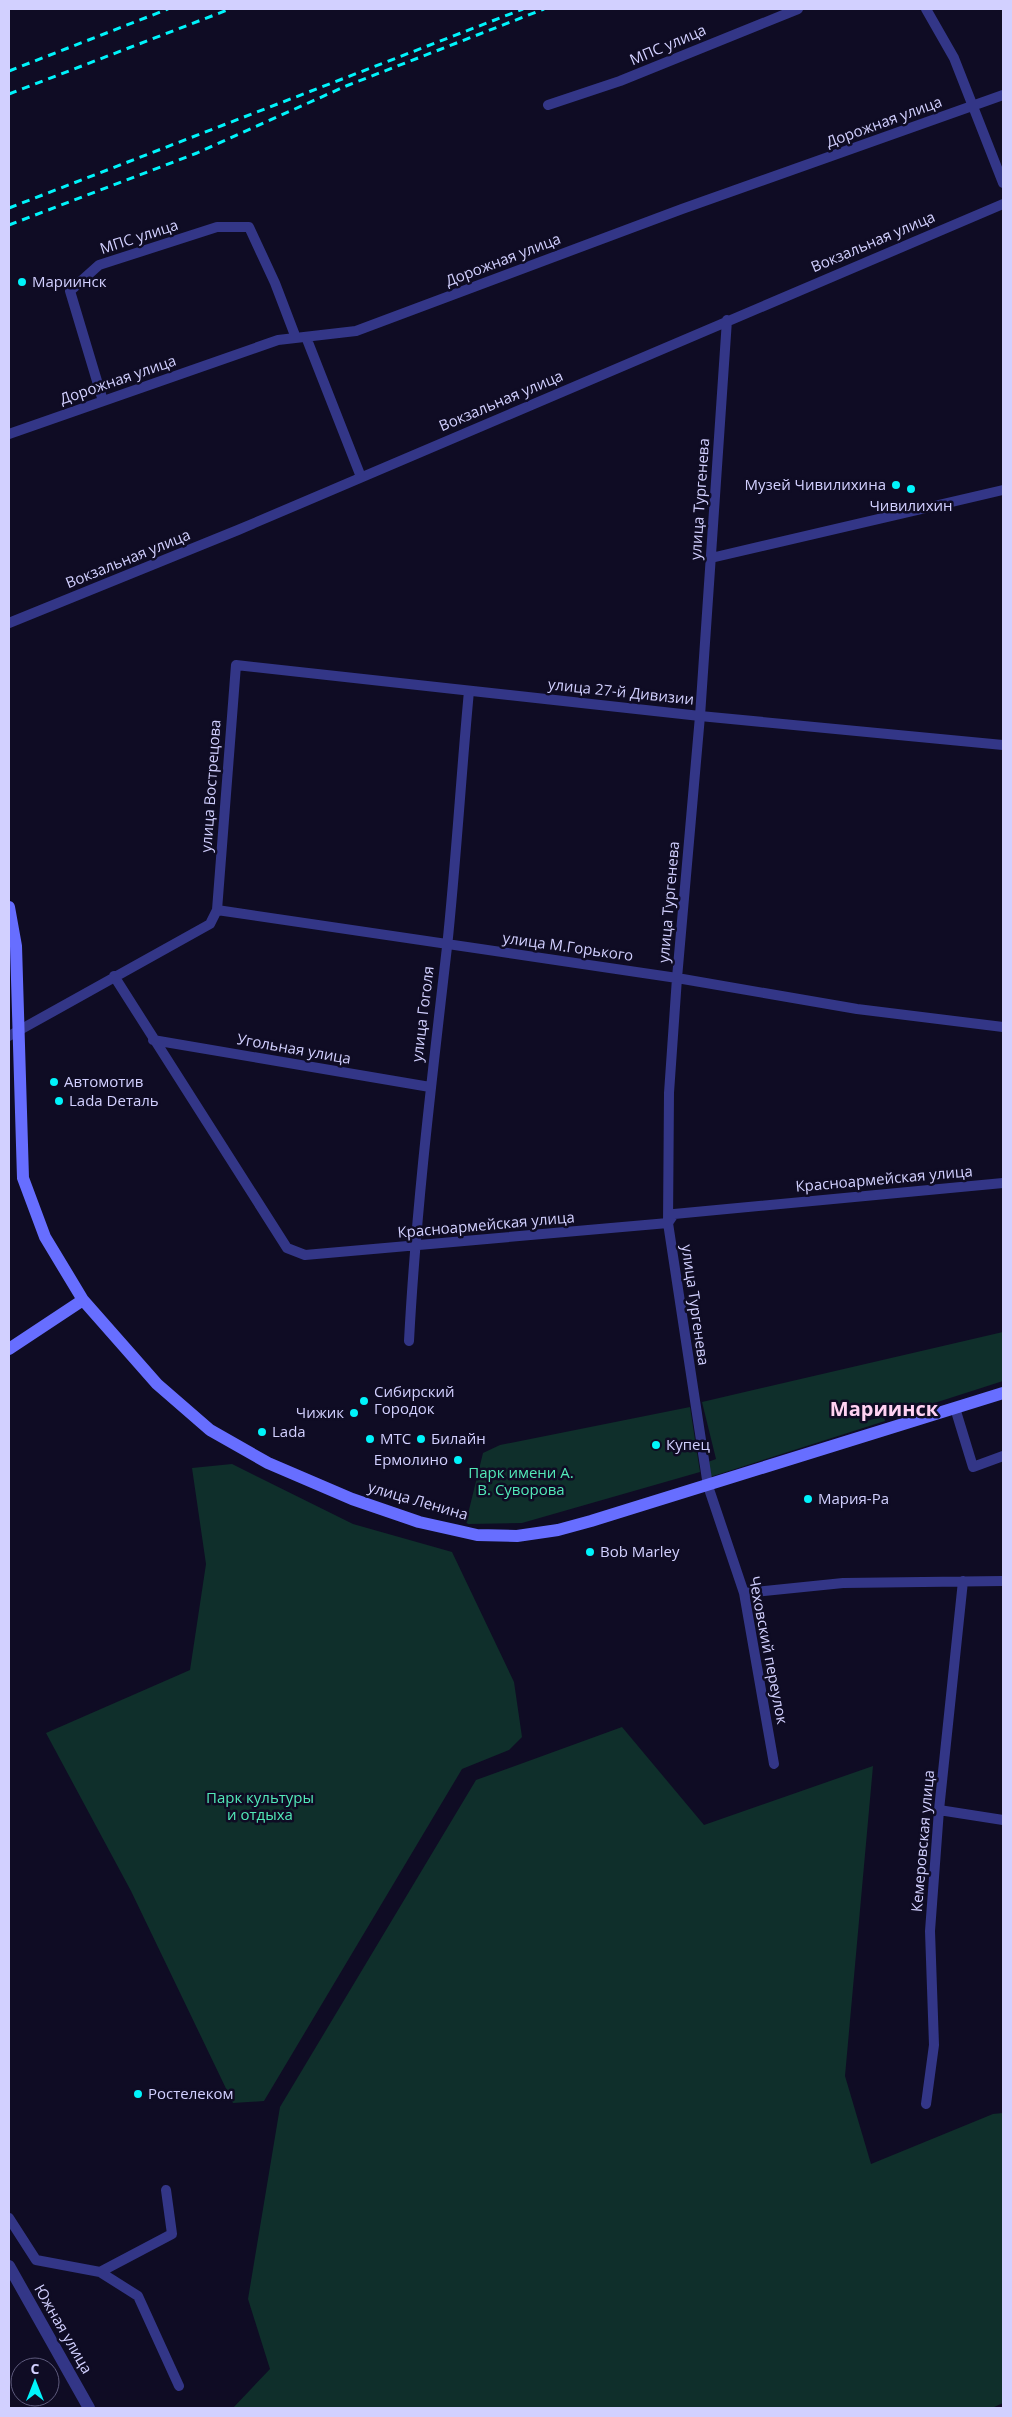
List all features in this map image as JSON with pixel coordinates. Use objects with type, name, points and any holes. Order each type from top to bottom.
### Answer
[{"type":"main road","name":"улица Ленина","points":[[9,907],[16,946],[14,1033],[23,1178],[45,1237],[83,1300],[157,1384],[210,1430],[286,1472],[387,1512],[442,1529],[477,1535],[517,1536],[558,1530],[708,1486],[1003,1393]]},
{"type":"main road","points":[[9,1349],[83,1300]]},
{"type":"street","name":"МПС улица","points":[[548,105],[620,81],[798,9]]},
{"type":"street","points":[[926,9],[954,58],[1003,183]]},
{"type":"street","name":"Дорожная улица","points":[[9,434],[278,340],[356,331],[682,209],[1003,95]]},
{"type":"street","name":"Вокзальная улица","points":[[9,623],[238,530],[1003,204]]},
{"type":"street","name":"МПС улица","points":[[103,401],[70,291],[99,265],[217,227],[249,227],[301,338]]},
{"type":"street","name":"улица Тургенева","points":[[708,1486],[668,1223],[670,1093],[677,978],[700,716],[727,320]]},
{"type":"street","points":[[301,338],[361,478]]},
{"type":"street","points":[[711,558],[1003,490]]},
{"type":"street","name":"улица 27-й Дивизии","points":[[236,665],[700,716],[1003,745]]},
{"type":"street","name":"улица Вострецова","points":[[218,910],[236,665]]},
{"type":"street","name":"улица Гоголя","points":[[409,1341],[414,1246],[447,945],[469,691]]},
{"type":"street","points":[[14,1033],[210,924],[218,910]]},
{"type":"street","name":"улица М.Горького","points":[[218,910],[677,978],[857,1009],[1003,1027]]},
{"type":"street","name":"Красноармейская улица","points":[[114,976],[153,1040],[288,1248],[305,1255],[668,1223],[674,1214],[1003,1183]]},
{"type":"street","name":"Угольная улица","points":[[153,1040],[430,1087]]},
{"type":"street","points":[[955,1408],[973,1466],[1003,1456]]},
{"type":"street","name":"Чеховский переулок","points":[[708,1486],[744,1593],[774,1764]]},
{"type":"street","name":"Кемеровская улица","points":[[926,2104],[934,2045],[930,1931],[939,1810],[963,1581]]},
{"type":"street","points":[[744,1593],[843,1583],[1003,1581]]},
{"type":"street","points":[[939,1810],[1003,1820]]},
{"type":"street","points":[[100,2272],[172,2234],[166,2190]]},
{"type":"street","points":[[9,2218],[36,2260],[100,2272],[138,2296],[179,2386]]},
{"type":"street","name":"Южная улица","points":[[9,2266],[89,2408]]},
{"type":"green space","points":[[1003,1332],[1003,1381],[922,1407],[921,1402],[859,1420],[860,1423],[884,1416],[885,1421],[710,1477],[708,1462],[716,1459],[702,1402]]},
{"type":"green space","name":"Парк имени А. В. Суворова","points":[[690,1407],[700,1472],[522,1523],[468,1524],[466,1522],[483,1453],[500,1445]]},
{"type":"green space","name":"Парк культуры и отдыха","points":[[232,1464],[353,1524],[452,1552],[514,1682],[522,1737],[509,1750],[462,1769],[264,2101],[233,2103],[131,1891],[46,1733],[190,1670],[206,1564],[192,1468]]},
{"type":"green space","points":[[622,1727],[704,1825],[873,1766],[845,2076],[871,2164],[993,2114],[1003,2113],[1003,2403],[992,2408],[233,2408],[270,2369],[248,2299],[280,2107],[476,1780]]},
{"type":"railway","points":[[9,71],[168,9]]},
{"type":"railway","points":[[9,94],[230,9]]},
{"type":"railway","points":[[9,208],[523,9]]},
{"type":"railway","points":[[9,225],[197,153],[346,86],[544,9]]},
{"type":"place","name":"Мариинск","points":[[22,282]]},
{"type":"place","name":"Музей Чивилихина","points":[[896,485]]},
{"type":"place","name":"Чивилихин","points":[[911,489]]},
{"type":"place","name":"Автомотив","points":[[54,1082]]},
{"type":"place","name":"Lada Dеталь","points":[[59,1101]]},
{"type":"place","name":"Сибирский Городок","points":[[364,1401]]},
{"type":"place","name":"Чижик","points":[[354,1413]]},
{"type":"place","name":"Lada","points":[[262,1432]]},
{"type":"place","name":"МТС","points":[[370,1439]]},
{"type":"place","name":"Билайн","points":[[421,1439]]},
{"type":"place","name":"Купец","points":[[656,1445]]},
{"type":"place","name":"Ермолино","points":[[458,1460]]},
{"type":"place","name":"Мария-Ра","points":[[808,1499]]},
{"type":"place","name":"Bob Marley","points":[[590,1552]]},
{"type":"place","name":"Ростелеком","points":[[138,2094]]},
{"type":"district","name":"Мариинск","points":[[884,1409]]}]
